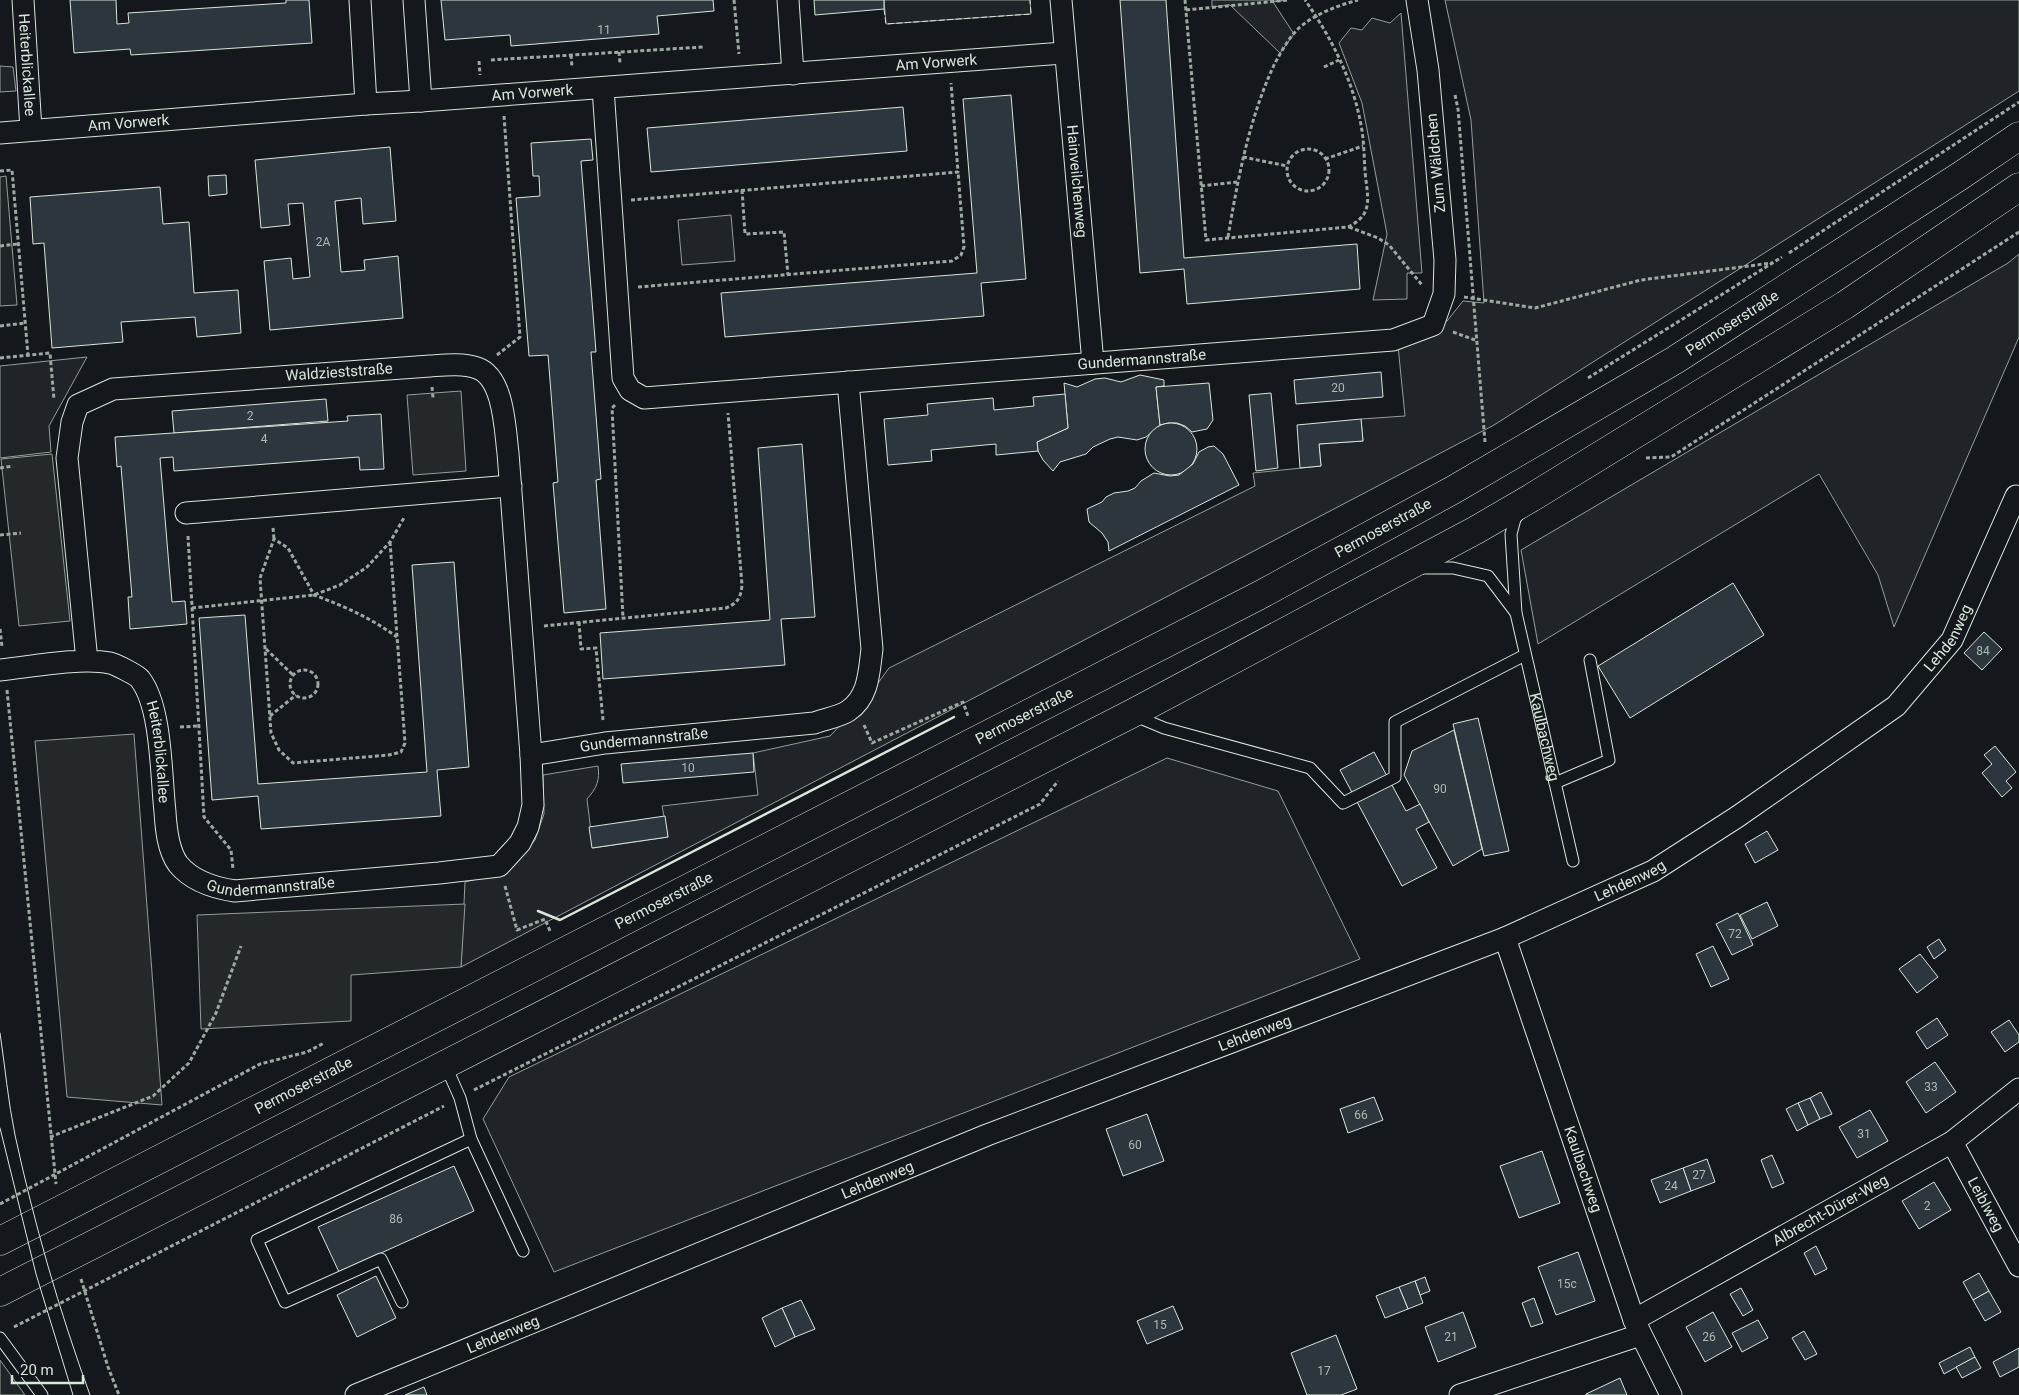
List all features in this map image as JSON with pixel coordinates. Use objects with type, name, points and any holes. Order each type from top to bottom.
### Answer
[{"type":"main road","name":"Permoserstraße","points":[[0,1241],[1249,601],[1453,490],[1675,360],[2019,136]]},
{"type":"main road","points":[[0,1292],[1131,714],[1403,570],[1531,498],[1845,305],[2019,187]]},
{"type":"street","name":"Heiterblickallee","points":[[23,0],[31,130]]},
{"type":"street","points":[[360,0],[366,104]]},
{"type":"street","points":[[414,0],[421,101]]},
{"type":"street","points":[[788,0],[793,74]]},
{"type":"street","name":"Hainveilchenweg","points":[[1061,0],[1064,54],[1094,363]]},
{"type":"street","name":"Zum Wäldchen","points":[[1417,0],[1428,70],[1445,260],[1439,308]]},
{"type":"street","name":"Am Vorwerk","points":[[0,133],[366,104],[1064,54]]},
{"type":"street","points":[[603,88],[623,378],[630,390]]},
{"type":"street","name":"Gundermannstraße","points":[[630,390],[644,398],[1393,340],[1439,308]]},
{"type":"street","name":"Waldzieststraße","points":[[75,414],[113,389],[453,364],[478,368]]},
{"type":"street","points":[[478,368],[490,377],[502,404],[511,486],[531,754],[533,805],[528,827],[520,843],[499,866]]},
{"type":"street","name":"Gundermannstraße","points":[[531,754],[605,743],[814,723],[847,712],[855,704],[868,686],[872,648],[848,382]]},
{"type":"street","points":[[75,414],[67,458],[87,661]]},
{"type":"street","points":[[186,513],[511,486]]},
{"type":"street","name":"Lehdenweg","points":[[356,1395],[988,1135],[1506,938],[1653,871],[1737,817],[1896,706],[1952,640],[2016,496]]},
{"type":"street","name":"Heiterblickallee","points":[[3,678],[87,661],[111,663],[140,678],[153,704],[166,828],[172,851],[178,863],[193,878]]},
{"type":"street","name":"Gundermannstraße","points":[[193,878],[213,887],[235,891],[440,874],[499,866]]},
{"type":"street","name":"Kaulbachweg","points":[[1506,938],[1637,1328],[1671,1395]]},
{"type":"street","name":"Albrecht-Dürer-Weg","points":[[1460,1395],[1637,1328],[1952,1142],[2019,1089]]},
{"type":"street","name":"Leiblweg","points":[[1952,1142],[2019,1266]]},
{"type":"lane","name":"Kaulbachweg","points":[[1531,498],[1515,519],[1511,534],[1516,613],[1573,862]]},
{"type":"lane","name":"Kaulbachweg","points":[[1403,570],[1433,567],[1453,568],[1488,576],[1516,613]]},
{"type":"lane","points":[[1131,714],[1164,728],[1310,768],[1343,803],[1395,777],[1395,722],[1525,655]]},
{"type":"lane","points":[[1555,783],[1609,760],[1590,660]]},
{"type":"lane","points":[[446,1064],[460,1098],[471,1139],[523,1251]]},
{"type":"lane","points":[[402,1302],[381,1259],[285,1302],[257,1240],[471,1139]]},
{"type":"lane","points":[[4,1334],[42,1395]]},
{"type":"path","points":[[734,0],[741,78]]},
{"type":"path","points":[[1185,0],[1206,240],[1348,227],[1359,222],[1366,213],[1367,199],[1361,126],[1351,88],[1317,16],[1305,0]]},
{"type":"path","points":[[1186,10],[1288,0]]},
{"type":"path","points":[[1228,237],[1243,157],[1262,92],[1281,50],[1299,28],[1317,16],[1336,6],[1358,0]]},
{"type":"path","points":[[491,60],[703,46]]},
{"type":"path","points":[[1324,67],[1339,60]]},
{"type":"path","points":[[617,289],[952,260],[960,255],[964,248],[949,62]]},
{"type":"path","points":[[478,368],[520,337],[502,95]]},
{"type":"path","points":[[1584,381],[1774,263],[2019,102]]},
{"type":"path","points":[[1326,159],[1363,146]]},
{"type":"path","points":[[1307,149],[1314,150],[1326,159],[1328,165],[1326,179],[1322,185],[1310,191],[1304,190],[1292,184],[1288,178],[1287,166],[1294,154],[1307,149]]},
{"type":"path","points":[[1243,157],[1287,166]]},
{"type":"path","points":[[0,171],[12,170],[28,355]]},
{"type":"path","points":[[611,202],[958,172]]},
{"type":"path","points":[[1201,186],[1237,182]]},
{"type":"path","points":[[742,190],[745,234],[784,232],[788,274]]},
{"type":"path","points":[[1348,227],[1378,238],[1389,245],[1439,308],[1535,308],[1642,280],[1774,263]]},
{"type":"path","points":[[0,246],[18,244]]},
{"type":"path","points":[[0,326],[26,323]]},
{"type":"path","points":[[0,358],[50,353],[56,416],[75,414]]},
{"type":"path","points":[[623,618],[612,408],[630,390]]},
{"type":"path","points":[[521,628],[726,608],[736,604],[741,596],[742,585],[726,392]]},
{"type":"path","points":[[1477,447],[1493,438]]},
{"type":"path","points":[[0,468],[13,466]]},
{"type":"path","points":[[192,608],[314,595],[340,585],[367,567],[390,542],[403,521],[410,494]]},
{"type":"path","points":[[186,513],[204,817],[231,850],[235,891]]},
{"type":"path","points":[[0,535],[21,533]]},
{"type":"path","points":[[390,542],[405,743],[400,752],[389,755],[293,763],[279,750],[271,733],[260,578],[274,539],[288,548],[314,595],[350,608],[374,620],[397,637]]},
{"type":"path","points":[[579,622],[581,649],[596,648],[605,743]]},
{"type":"path","points":[[0,629],[2,648]]},
{"type":"path","points":[[266,649],[293,675]]},
{"type":"path","points":[[301,670],[314,674],[318,682],[313,694],[305,698],[296,695],[290,684],[293,675],[301,670]]},
{"type":"path","points":[[3,678],[54,1175]]},
{"type":"path","points":[[270,716],[296,695]]},
{"type":"path","points":[[855,704],[872,743],[963,702],[968,718],[977,713]]},
{"type":"path","points":[[499,866],[517,930],[545,919],[550,932]]},
{"type":"path","points":[[542,936],[559,927]]},
{"type":"path","points":[[50,1137],[152,1096],[189,1063],[216,1013],[241,946]]},
{"type":"path","points":[[0,1204],[260,1064],[307,1052],[333,1039]]},
{"type":"path","points":[[4,1334],[84,1289],[108,1367],[119,1395]]},
{"type":"shaded area","points":[[884,0],[1030,0],[1031,14],[886,24]]},
{"type":"shaded area","points":[[1212,0],[1287,0],[1273,2],[1294,34],[1280,53],[1230,5],[1212,7]]},
{"type":"shaded area","points":[[1445,0],[2019,0],[2019,91],[1494,425],[461,967],[465,882],[510,870],[535,840],[544,814],[543,775],[598,766],[599,776],[597,784],[587,799],[593,848],[668,837],[662,806],[758,795],[753,753],[830,736],[870,694],[889,668],[1255,486],[1253,473],[1321,466],[1319,444],[1363,441],[1361,419],[1405,416],[1398,346],[1447,321],[1463,301],[1484,303],[1471,120]]},
{"type":"shaded area","points":[[1401,13],[1422,273],[1407,273],[1407,299],[1373,300],[1387,234],[1362,103],[1339,43],[1351,28],[1362,30],[1372,18],[1390,23]]},
{"type":"shaded area","points":[[0,66],[13,67],[16,91],[0,92]]},
{"type":"shaded area","points":[[6,176],[17,305],[0,306],[0,177]]},
{"type":"shaded area","points":[[731,215],[735,261],[682,265],[678,220]]},
{"type":"shaded area","points":[[2019,254],[2019,337],[1894,627],[1878,575],[1819,474],[1538,644],[1521,550],[2008,263]]},
{"type":"shaded area","points":[[87,357],[49,426],[51,452],[0,458],[0,366]]},
{"type":"shaded area","points":[[461,391],[466,471],[413,475],[407,395]]},
{"type":"shaded area","points":[[52,454],[70,621],[19,626],[1,459]]},
{"type":"shaded area","points":[[134,734],[162,1105],[67,1097],[35,741]]},
{"type":"shaded area","points":[[1167,758],[1278,791],[1360,959],[554,1272],[483,1119],[509,1077]]},
{"type":"shaded area","points":[[465,904],[461,967],[351,975],[351,1021],[201,1029],[197,915]]},
{"type":"shaded area","points":[[0,1360],[25,1395],[0,1395]]},
{"type":"building","points":[[70,0],[116,0],[117,24],[129,23],[128,13],[286,3],[286,0],[309,0],[312,43],[131,55],[130,49],[74,53]]},
{"type":"building","points":[[441,0],[713,0],[714,11],[657,16],[659,34],[511,46],[510,35],[445,40]]},
{"type":"building","points":[[814,0],[884,0],[884,9],[815,15]]},
{"type":"building","points":[[1120,0],[1166,0],[1184,258],[1357,244],[1360,289],[1187,304],[1184,269],[1140,273]]},
{"type":"building","points":[[1011,95],[1026,279],[981,283],[984,316],[725,337],[721,293],[977,273],[963,99]]},
{"type":"building","points":[[903,107],[907,151],[651,172],[647,128]]},
{"type":"building","points":[[591,139],[593,160],[581,161],[596,352],[591,352],[601,479],[596,480],[606,609],[564,613],[553,483],[558,482],[548,355],[529,356],[516,198],[540,196],[539,176],[533,176],[531,143]]},
{"type":"building","points":[[390,147],[396,221],[363,224],[361,198],[335,201],[341,272],[365,270],[364,260],[398,256],[403,318],[270,330],[264,261],[291,258],[293,279],[310,277],[303,203],[288,204],[290,225],[261,228],[255,160]]},
{"type":"building","points":[[226,175],[227,194],[209,196],[208,176]]},
{"type":"building","points":[[160,187],[163,224],[189,222],[194,293],[238,290],[241,333],[197,337],[195,317],[121,322],[123,342],[52,348],[44,243],[33,244],[30,197]]},
{"type":"building","points":[[1381,372],[1383,397],[1296,404],[1294,380]]},
{"type":"building","points":[[1140,375],[1164,380],[1164,386],[1156,387],[1160,425],[1146,437],[1137,440],[1118,437],[1110,439],[1093,447],[1086,454],[1060,462],[1053,471],[1038,451],[1037,442],[1068,428],[1064,383],[1077,387],[1095,379],[1105,378],[1121,382]]},
{"type":"building","points":[[1209,383],[1213,420],[1207,429],[1192,432],[1185,426],[1177,423],[1160,425],[1156,387]]},
{"type":"building","points":[[1271,393],[1278,468],[1256,471],[1249,395]]},
{"type":"building","points":[[1065,394],[1068,428],[1037,442],[1038,451],[996,455],[996,444],[931,450],[932,461],[888,465],[884,419],[928,415],[927,404],[993,398],[994,410],[1034,406],[1033,397]]},
{"type":"building","points":[[326,399],[328,421],[174,433],[172,411]]},
{"type":"building","points":[[381,414],[384,469],[360,470],[359,457],[174,471],[173,457],[160,458],[172,602],[185,601],[187,624],[130,629],[128,597],[132,597],[121,466],[117,467],[115,437],[348,421],[347,416]]},
{"type":"building","points":[[1361,419],[1363,441],[1319,444],[1321,466],[1300,468],[1297,425]]},
{"type":"building","points":[[1166,423],[1176,423],[1190,430],[1197,444],[1197,454],[1190,468],[1176,475],[1166,475],[1156,471],[1149,464],[1145,454],[1145,444],[1149,434],[1156,427]]},
{"type":"building","points":[[802,444],[815,617],[781,619],[785,665],[603,679],[600,633],[770,620],[758,448]]},
{"type":"building","points":[[1214,446],[1223,454],[1239,485],[1109,551],[1108,542],[1102,533],[1089,522],[1087,509],[1102,502],[1106,497],[1114,493],[1135,488],[1141,481],[1154,473],[1170,476],[1179,475],[1193,464],[1199,452]]},
{"type":"building","points":[[454,562],[469,767],[437,770],[441,816],[261,829],[258,796],[212,800],[199,618],[245,615],[258,784],[427,772],[412,565]]},
{"type":"building","points":[[1733,583],[1764,635],[1630,718],[1598,666]]},
{"type":"building","points":[[1984,632],[2002,649],[1982,670],[1964,653]]},
{"type":"building","points":[[1478,718],[1509,851],[1484,856],[1453,724]]},
{"type":"building","points":[[1454,730],[1482,849],[1453,866],[1404,775],[1412,751]]},
{"type":"building","points":[[1995,746],[2016,772],[2006,781],[2012,788],[2002,797],[1982,773],[1992,764],[1984,755]]},
{"type":"building","points":[[1374,752],[1406,811],[1420,804],[1429,822],[1416,829],[1437,868],[1402,886],[1340,770]]},
{"type":"building","points":[[753,753],[754,772],[623,783],[621,764]]},
{"type":"building","points":[[665,816],[668,837],[592,848],[589,827]]},
{"type":"building","points":[[1767,831],[1778,850],[1755,863],[1745,844]]},
{"type":"building","points":[[1767,902],[1778,926],[1752,939],[1740,915]]},
{"type":"building","points":[[1738,913],[1753,945],[1732,955],[1716,924]]},
{"type":"building","points":[[1939,939],[1946,950],[1934,959],[1927,947]]},
{"type":"building","points":[[1713,946],[1729,979],[1711,987],[1696,954]]},
{"type":"building","points":[[1920,954],[1938,977],[1917,993],[1899,969]]},
{"type":"building","points":[[1937,1018],[1948,1035],[1927,1049],[1916,1032]]},
{"type":"building","points":[[2009,1020],[2019,1035],[2019,1042],[2005,1052],[1991,1032]]},
{"type":"building","points":[[1935,1062],[1956,1092],[1926,1113],[1906,1082]]},
{"type":"building","points":[[1821,1092],[1832,1114],[1820,1119],[1810,1098]]},
{"type":"building","points":[[1374,1097],[1383,1120],[1348,1133],[1340,1109]]},
{"type":"building","points":[[1810,1098],[1820,1119],[1808,1125],[1798,1103]]},
{"type":"building","points":[[1798,1103],[1808,1125],[1797,1131],[1786,1109]]},
{"type":"building","points":[[1870,1110],[1888,1141],[1857,1158],[1839,1127]]},
{"type":"building","points":[[1147,1114],[1164,1161],[1123,1176],[1106,1129]]},
{"type":"building","points":[[1542,1151],[1560,1203],[1519,1218],[1500,1166]]},
{"type":"building","points":[[1772,1155],[1784,1183],[1772,1188],[1761,1160]]},
{"type":"building","points":[[1707,1159],[1715,1182],[1691,1191],[1683,1168]]},
{"type":"building","points":[[454,1166],[474,1211],[339,1272],[318,1227]]},
{"type":"building","points":[[1683,1168],[1691,1191],[1660,1203],[1651,1180]]},
{"type":"building","points":[[1934,1182],[1951,1210],[1919,1229],[1902,1201]]},
{"type":"building","points":[[1816,1246],[1827,1269],[1815,1275],[1804,1253]]},
{"type":"building","points":[[1578,1252],[1595,1301],[1556,1315],[1538,1267]]},
{"type":"building","points":[[1979,1273],[1989,1291],[1973,1300],[1963,1282]]},
{"type":"building","points":[[376,1276],[396,1318],[357,1337],[337,1295]]},
{"type":"building","points":[[1425,1277],[1430,1291],[1420,1295],[1415,1281]]},
{"type":"building","points":[[1415,1281],[1423,1303],[1408,1309],[1399,1287]]},
{"type":"building","points":[[1399,1287],[1408,1309],[1385,1318],[1376,1296]]},
{"type":"building","points":[[1741,1288],[1753,1310],[1743,1316],[1730,1294]]},
{"type":"building","points":[[1989,1291],[2001,1312],[1985,1321],[1973,1300]]},
{"type":"building","points":[[1534,1298],[1543,1323],[1531,1327],[1522,1303]]},
{"type":"building","points":[[801,1300],[815,1329],[795,1337],[782,1308]]},
{"type":"building","points":[[1173,1306],[1183,1329],[1147,1344],[1137,1321]]},
{"type":"building","points":[[782,1308],[795,1337],[775,1347],[762,1318]]},
{"type":"building","points":[[1463,1312],[1476,1347],[1438,1362],[1425,1327]]},
{"type":"building","points":[[1713,1312],[1732,1347],[1705,1362],[1686,1327]]},
{"type":"building","points":[[1758,1320],[1768,1338],[1742,1352],[1732,1333]]},
{"type":"building","points":[[1804,1331],[1817,1354],[1805,1360],[1792,1338]]},
{"type":"building","points":[[1336,1335],[1357,1389],[1341,1395],[1307,1395],[1291,1353]]},
{"type":"building","points":[[1970,1347],[1975,1357],[1944,1374],[1939,1363]]},
{"type":"building","points":[[2019,1348],[2019,1367],[2000,1377],[1993,1362]]},
{"type":"building","points":[[1975,1357],[1981,1368],[1962,1378],[1956,1367]]},
{"type":"building","points":[[1620,1378],[1627,1395],[1586,1395],[1586,1394]]},
{"type":"building","points":[[424,1387],[427,1395],[405,1395]]},
{"type":"tram line","points":[[0,1033],[8,1096],[30,1201],[58,1299],[90,1395]]},
{"type":"tram line","points":[[0,1128],[36,1274],[73,1395]]},
{"type":"fence","points":[[884,9],[886,24],[1031,14],[1030,0]]},
{"type":"wall","points":[[538,911],[560,920],[954,717]]}]
